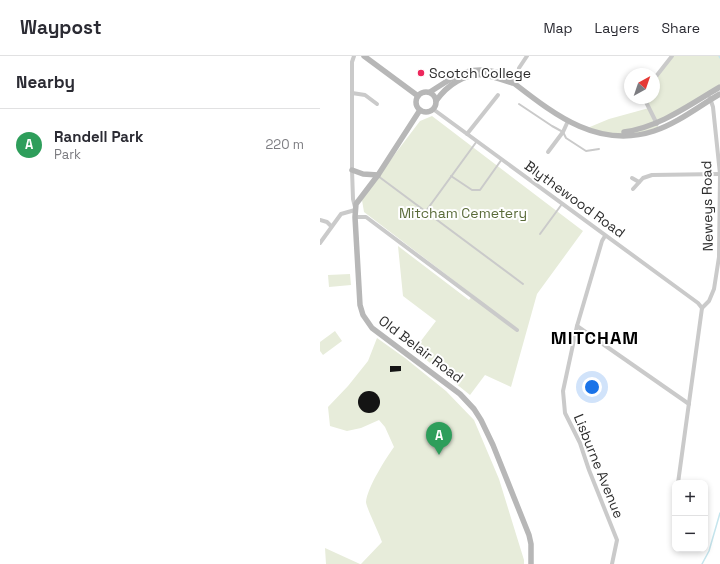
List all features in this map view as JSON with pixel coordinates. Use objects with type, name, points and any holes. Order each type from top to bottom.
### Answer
[{"type":"main road","points":[[364,56],[418,96]]},
{"type":"main road","points":[[518,86],[485,75],[474,76],[461,79],[446,88],[436,101],[433,109],[427,112],[420,110],[416,101],[418,96],[422,93],[430,92],[468,70],[492,70],[502,74],[568,121],[585,129],[608,134],[658,126],[718,91]]},
{"type":"main road","points":[[430,92],[436,101]]},
{"type":"main road","points":[[355,209],[356,204],[378,175],[420,110]]},
{"type":"main road","points":[[352,170],[363,174],[378,175]]},
{"type":"main road","name":"Old Belair Road","points":[[355,209],[358,288],[363,315],[380,336],[460,394],[474,409],[493,445],[529,535],[531,544],[531,564]]},
{"type":"street","points":[[320,243],[341,214],[355,209],[353,199],[352,170],[352,62],[354,56]]},
{"type":"street","points":[[519,68],[527,56]]},
{"type":"street","points":[[660,71],[672,56]]},
{"type":"street","points":[[352,93],[365,95],[377,104]]},
{"type":"street","points":[[467,134],[498,95]]},
{"type":"street","name":"Neweys Road","points":[[702,308],[709,301],[714,289],[719,257],[720,174],[713,107],[709,97]]},
{"type":"street","points":[[647,104],[658,126]]},
{"type":"street","name":"Blythewood Road","points":[[433,109],[698,303],[702,308]]},
{"type":"street","points":[[548,152],[563,132],[568,121]]},
{"type":"street","points":[[633,189],[642,178],[652,175],[720,174]]},
{"type":"street","points":[[632,178],[639,182]]},
{"type":"street","points":[[355,217],[366,217],[517,330]]},
{"type":"street","points":[[320,220],[327,222],[331,226]]},
{"type":"street","name":"Lisburne Avenue","points":[[605,236],[602,241],[577,326],[563,391],[565,413],[580,443],[589,470],[617,540],[612,564]]},
{"type":"street","points":[[678,480],[702,308]]},
{"type":"street","points":[[577,326],[689,404]]},
{"type":"lane","points":[[519,104],[563,132],[566,138],[586,151],[599,149]]},
{"type":"lane","points":[[426,211],[477,141]]},
{"type":"lane","points":[[451,176],[472,190],[480,190],[502,160]]},
{"type":"lane","points":[[378,175],[523,284]]},
{"type":"lane","points":[[540,234],[562,204]]},
{"type":"green space","points":[[672,56],[720,56],[720,87],[657,124],[659,129],[621,137],[585,129],[609,119],[649,108],[647,104],[660,104],[660,71]]},
{"type":"green space","name":"Mitcham Cemetery","points":[[432,116],[583,231],[537,294],[511,387],[485,375],[470,395],[414,350],[436,321],[403,296],[398,246],[469,300],[473,295],[364,212],[362,200],[379,175],[420,121]]},
{"type":"green space","points":[[350,274],[351,285],[329,287],[328,275]]},
{"type":"green space","points":[[335,331],[342,341],[323,355],[320,351],[320,342]]},
{"type":"green space","points":[[377,338],[446,391],[474,420],[499,479],[524,564],[361,564],[382,542],[366,502],[373,481],[394,447],[385,427],[379,420],[361,428],[347,431],[330,426],[328,407],[348,386],[368,361]]},
{"type":"green space","points":[[325,548],[360,564],[326,564]]},
{"type":"building","points":[[390,366],[401,366],[401,371],[390,372]]},
{"type":"building","points":[[369,391],[377,394],[380,402],[377,410],[369,413],[361,410],[358,402],[361,394]]},
{"type":"waterway","points":[[702,564],[709,551],[720,513]]},
{"type":"place","name":"Scotch College","points":[[421,73]]},
{"type":"place","name":"Randell Park","points":[[439,455]]},
{"type":"district","name":"MITCHAM","points":[[595,338]]}]
